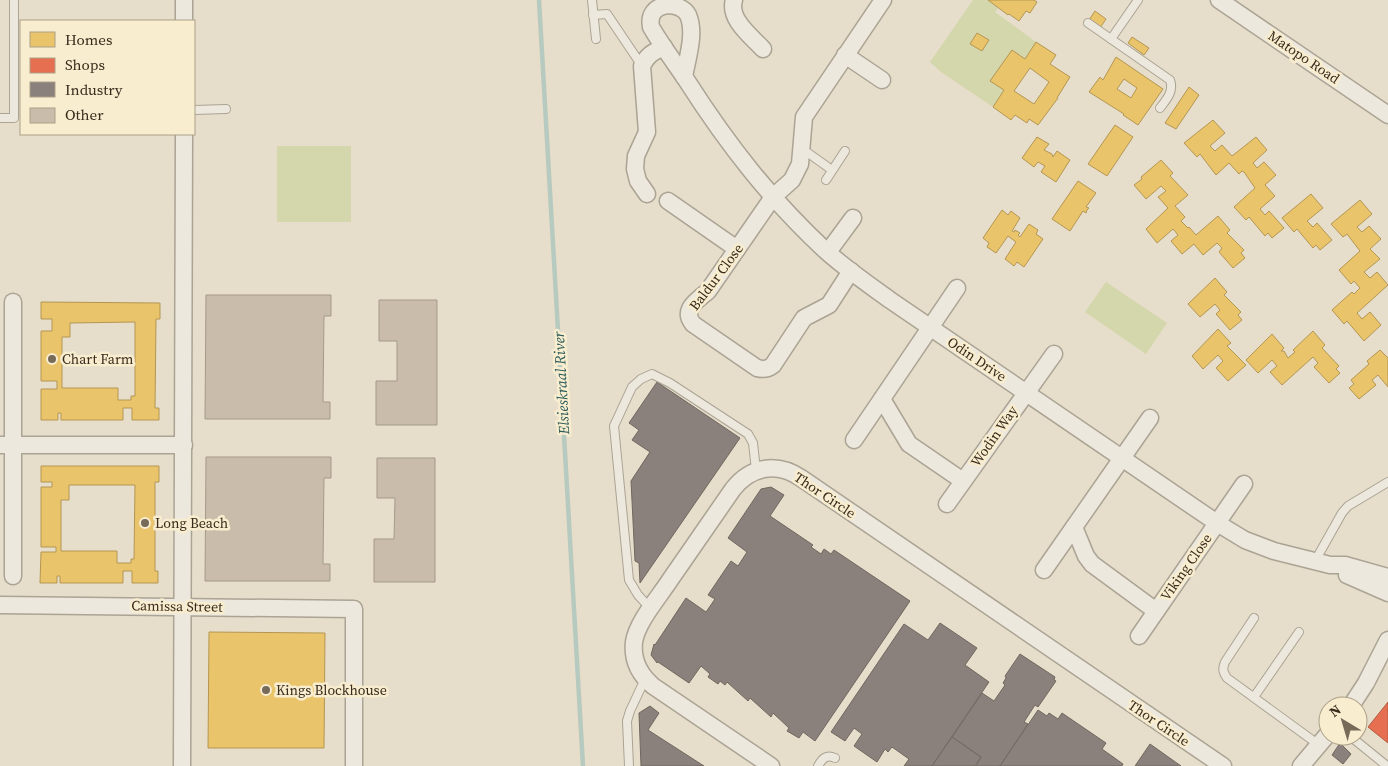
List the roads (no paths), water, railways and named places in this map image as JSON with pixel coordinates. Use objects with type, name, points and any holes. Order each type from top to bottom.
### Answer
[{"type":"street","points":[[184,0],[184,20]]},
{"type":"street","points":[[734,0],[732,6],[734,15],[762,49]]},
{"type":"street","name":"Baldur Close","points":[[851,271],[829,305],[804,318],[773,365],[763,370],[757,368],[693,324],[689,319],[688,314],[694,302],[708,291],[773,197],[792,180],[800,164],[804,117],[883,0]]},
{"type":"street","name":"Matopo Road","points":[[1219,0],[1388,115]]},
{"type":"street","name":"Odin Drive","points":[[684,77],[688,54],[689,15],[678,2],[660,5],[651,15],[651,27],[684,77],[732,147],[773,197],[828,252],[851,271],[1121,458],[1245,540],[1322,563],[1345,565],[1388,577]]},
{"type":"street","points":[[647,194],[638,180],[635,168],[636,156],[647,132],[642,66],[652,52],[664,47]]},
{"type":"street","points":[[846,55],[882,80]]},
{"type":"street","points":[[182,766],[184,135]]},
{"type":"street","points":[[668,201],[737,249]]},
{"type":"street","points":[[828,252],[852,218]]},
{"type":"street","points":[[854,440],[957,288]]},
{"type":"street","points":[[13,302],[6,445],[13,576]]},
{"type":"street","name":"Wodin Way","points":[[947,504],[1054,354]]},
{"type":"street","name":"Wodin Way","points":[[882,399],[909,444],[964,481]]},
{"type":"street","points":[[1044,570],[1150,418]]},
{"type":"street","points":[[6,445],[184,445]]},
{"type":"street","name":"Thor Circle","points":[[756,470],[775,468],[793,473],[1223,766]]},
{"type":"street","points":[[756,470],[739,481],[733,489],[651,609],[636,633],[634,643],[636,662],[645,679],[771,766]]},
{"type":"street","name":"Viking Close","points":[[1139,636],[1244,484]]},
{"type":"street","name":"Viking Close","points":[[1074,527],[1086,556],[1092,564],[1156,611]]},
{"type":"street","name":"Odin Drive","points":[[1322,563],[1342,574],[1388,593]]},
{"type":"street","name":"Camissa Street","points":[[0,605],[354,609],[354,766]]},
{"type":"street","points":[[1358,696],[1388,640]]},
{"type":"street","points":[[1301,766],[1318,746]]},
{"type":"lane","points":[[0,118],[18,118],[14,0]]},
{"type":"lane","points":[[592,0],[596,39]]},
{"type":"lane","points":[[1111,39],[1138,0]]},
{"type":"lane","points":[[594,15],[607,14],[642,66]]},
{"type":"lane","points":[[1088,23],[1170,80],[1172,84],[1170,94],[1160,108]]},
{"type":"lane","points":[[195,110],[226,109]]},
{"type":"lane","points":[[801,148],[832,170]]},
{"type":"lane","points":[[826,180],[845,151]]},
{"type":"lane","points":[[651,609],[638,596],[628,580],[614,426],[632,387],[640,379],[652,374],[670,383],[748,434],[753,443],[756,470]]},
{"type":"lane","points":[[1322,563],[1342,513],[1348,506],[1388,482]]},
{"type":"lane","points":[[1254,618],[1224,662],[1222,668],[1224,673],[1227,678],[1254,698],[1318,735]]},
{"type":"lane","points":[[1254,698],[1299,632]]},
{"type":"lane","points":[[629,766],[627,721],[645,679]]},
{"type":"lane","points":[[1362,746],[1387,766]]},
{"type":"lane","points":[[818,766],[828,756],[835,758]]},
{"type":"waterway","name":"Elsieskraal River","points":[[539,0],[583,766]]},
{"type":"place","name":"Chart Farm","points":[[52,359]]},
{"type":"place","name":"Long Beach","points":[[145,523]]},
{"type":"place","name":"Kings Blockhouse","points":[[266,690]]}]
